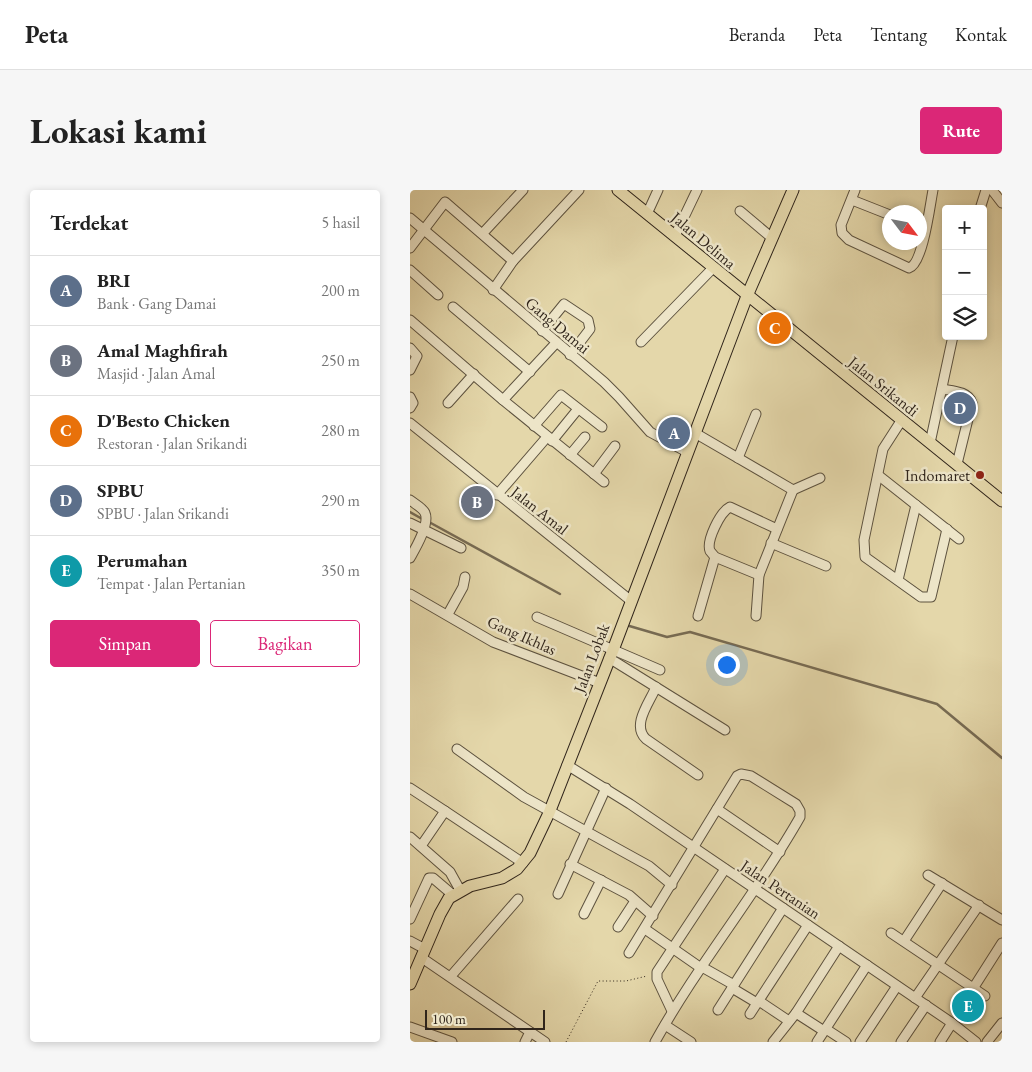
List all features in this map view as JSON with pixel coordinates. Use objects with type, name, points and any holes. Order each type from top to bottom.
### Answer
[{"type":"main road","name":"Jalan Delima","points":[[618,190],[747,296]]},
{"type":"main road","name":"Jalan Lobak","points":[[456,892],[502,878],[523,863],[530,853],[550,812],[747,296],[793,190]]},
{"type":"main road","name":"Jalan Srikandi","points":[[747,296],[930,443],[1001,497]]},
{"type":"main road","points":[[410,984],[444,905],[456,892]]},
{"type":"street","points":[[483,233],[523,190]]},
{"type":"street","points":[[493,290],[514,261],[579,190]]},
{"type":"street","points":[[647,214],[658,190]]},
{"type":"street","points":[[675,236],[697,190]]},
{"type":"street","points":[[855,190],[841,225],[845,237],[907,268],[911,268],[916,263],[919,250]]},
{"type":"street","points":[[981,205],[986,190]]},
{"type":"street","points":[[992,190],[1002,203]]},
{"type":"street","points":[[927,205],[929,191]]},
{"type":"street","points":[[852,200],[882,212]]},
{"type":"street","points":[[410,248],[445,202],[514,261]]},
{"type":"street","points":[[740,211],[772,238]]},
{"type":"street","name":"Gang Damai","points":[[410,218],[619,397],[650,432],[687,452]]},
{"type":"street","points":[[641,342],[713,268]]},
{"type":"street","points":[[410,270],[438,294]]},
{"type":"street","points":[[542,331],[564,304],[588,320],[590,329],[570,355]]},
{"type":"street","points":[[453,307],[530,372]]},
{"type":"street","points":[[410,320],[534,426],[604,482]]},
{"type":"street","points":[[930,443],[952,340]]},
{"type":"street","points":[[503,400],[556,344]]},
{"type":"street","points":[[410,348],[418,356],[410,370]]},
{"type":"street","points":[[448,403],[474,374]]},
{"type":"street","points":[[942,389],[964,394],[970,397],[972,403],[957,464]]},
{"type":"street","points":[[534,426],[561,395],[602,427]]},
{"type":"street","points":[[410,397],[413,404],[410,408]]},
{"type":"street","points":[[497,495],[578,409]]},
{"type":"street","points":[[738,458],[756,414]]},
{"type":"street","points":[[901,420],[883,449],[863,552],[868,562],[898,580],[921,597],[931,597],[947,529]]},
{"type":"street","name":"Jalan Amal","points":[[410,422],[497,495],[630,600]]},
{"type":"street","points":[[695,433],[793,490]]},
{"type":"street","points":[[570,455],[585,437]]},
{"type":"street","points":[[594,474],[616,446]]},
{"type":"street","points":[[878,475],[959,539]]},
{"type":"street","points":[[756,616],[758,575],[793,490],[820,478]]},
{"type":"street","points":[[410,500],[425,512],[426,517],[424,529],[410,558]]},
{"type":"street","points":[[898,580],[916,505]]},
{"type":"street","points":[[758,575],[715,557],[708,547],[726,509],[733,507],[777,529]]},
{"type":"street","points":[[410,523],[461,548]]},
{"type":"street","points":[[771,543],[826,566]]},
{"type":"street","points":[[698,616],[704,588],[715,557]]},
{"type":"street","points":[[448,614],[463,587],[464,577]]},
{"type":"street","name":"Gang Ikhlas","points":[[410,594],[448,614],[492,642],[600,683]]},
{"type":"street","points":[[537,617],[611,654],[660,670]]},
{"type":"street","points":[[611,654],[656,687],[725,730]]},
{"type":"street","points":[[656,687],[639,724],[640,732],[646,739],[698,775]]},
{"type":"street","points":[[457,749],[550,812],[586,830],[648,866],[672,885]]},
{"type":"street","name":"Jalan Pertanian","points":[[567,765],[606,788],[926,1005],[976,1042]]},
{"type":"street","points":[[629,953],[672,885],[733,780],[741,774],[751,776],[796,804],[800,811],[800,817],[780,852],[672,1011],[655,1042]]},
{"type":"street","points":[[410,788],[523,863]]},
{"type":"street","points":[[558,894],[606,788]]},
{"type":"street","points":[[717,809],[780,852]]},
{"type":"street","points":[[421,846],[445,811]]},
{"type":"street","points":[[410,837],[450,872],[456,892]]},
{"type":"street","points":[[570,864],[636,901],[653,916]]},
{"type":"street","points":[[672,1011],[657,978],[657,972],[725,869]]},
{"type":"street","points":[[928,875],[1002,920]]},
{"type":"street","points":[[410,919],[430,878],[456,892]]},
{"type":"street","points":[[584,914],[601,880]]},
{"type":"street","points":[[904,941],[942,883]]},
{"type":"street","points":[[451,976],[518,900]]},
{"type":"street","points":[[618,927],[636,901]]},
{"type":"street","points":[[915,998],[979,905]]},
{"type":"street","points":[[718,1010],[783,908]]},
{"type":"street","points":[[750,1014],[808,925]]},
{"type":"street","points":[[645,928],[673,949],[789,1021]]},
{"type":"street","points":[[891,933],[985,996]]},
{"type":"street","points":[[410,941],[451,976],[545,1042]]},
{"type":"street","points":[[974,988],[1002,943]]},
{"type":"street","points":[[773,1042],[796,1012],[839,946]]},
{"type":"street","points":[[817,1042],[867,965]]},
{"type":"street","points":[[860,1042],[897,986]]},
{"type":"street","points":[[901,1042],[926,1005]]},
{"type":"street","points":[[796,1012],[846,1042]]},
{"type":"street","points":[[940,1042],[952,1023]]},
{"type":"street","points":[[987,1042],[1002,1023]]},
{"type":"street","points":[[665,1024],[691,1042]]},
{"type":"street","points":[[410,1026],[452,1042]]},
{"type":"street","points":[[525,1042],[530,1032]]},
{"type":"path","points":[[566,1042],[598,981],[626,981],[657,972]]},
{"type":"waterway","points":[[410,512],[424,520]]},
{"type":"waterway","points":[[429,522],[560,594]]},
{"type":"waterway","points":[[626,625],[667,637],[690,632],[937,704],[1002,758]]},
{"type":"place","name":"D'Besto Chicken","points":[[775,328]]},
{"type":"place","name":"SPBU","points":[[960,408]]},
{"type":"place","name":"BRI","points":[[674,433]]},
{"type":"place","name":"Indomaret","points":[[980,475]]},
{"type":"place","name":"Amal Maghfirah","points":[[477,502]]},
{"type":"place","name":"Perumahan","points":[[968,1006]]}]
